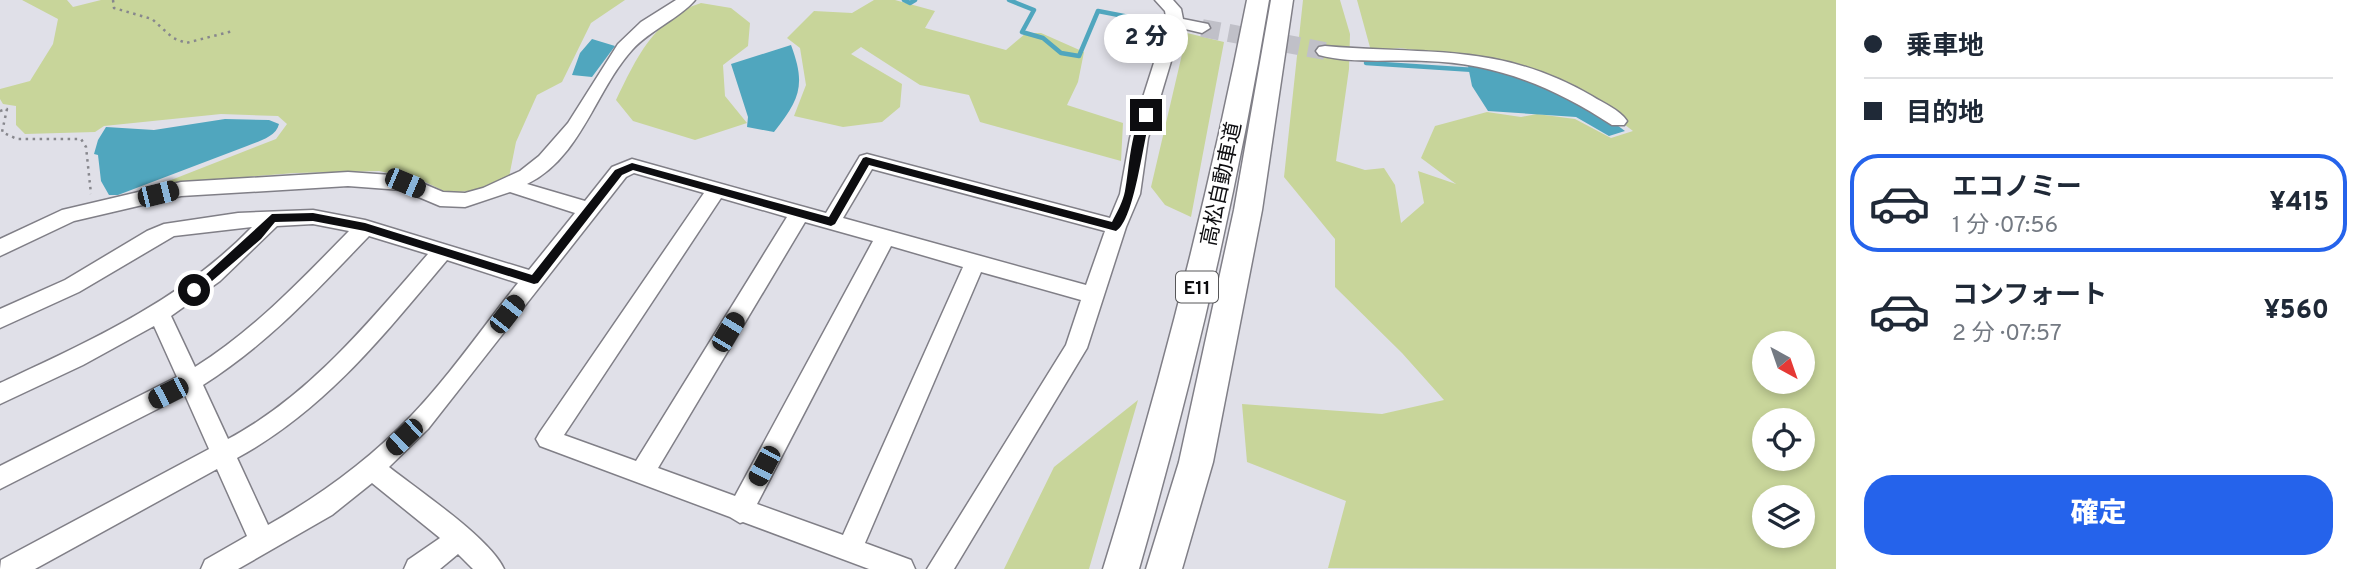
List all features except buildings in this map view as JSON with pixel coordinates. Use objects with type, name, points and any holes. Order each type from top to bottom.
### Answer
[{"type":"highway","name":"高松自動車道","points":[[1121,569],[1156,454],[1218,204],[1258,0]]},
{"type":"highway","name":"高松自動車道","points":[[1164,569],[1196,462],[1248,210],[1282,0]]},
{"type":"highway","points":[[1173,569],[1196,462]]},
{"type":"street","points":[[0,248],[69,215],[181,189],[348,179],[405,183],[440,199],[466,200],[514,184],[546,161],[567,136],[607,79],[624,48],[647,26],[687,0]]},
{"type":"street","points":[[940,569],[1076,348],[1092,295],[1130,194],[1139,138],[1175,22],[1173,9],[1163,0]]},
{"type":"street","points":[[1175,22],[1202,29]]},
{"type":"street","points":[[1325,51],[1370,56],[1439,56],[1491,63],[1558,83],[1618,121]]},
{"type":"street","points":[[831,222],[866,160],[1116,227]]},
{"type":"street","points":[[214,569],[323,507],[372,468],[421,422],[619,172],[632,166],[1092,295]]},
{"type":"street","points":[[514,184],[520,189],[589,210]]},
{"type":"street","points":[[716,190],[548,439],[740,512],[902,569]]},
{"type":"street","points":[[641,474],[800,213]]},
{"type":"street","points":[[0,319],[72,286],[171,229],[272,218],[313,217],[365,227],[534,280]]},
{"type":"street","points":[[0,394],[160,315],[212,278],[272,218]]},
{"type":"street","points":[[0,478],[192,381],[247,343],[280,315],[365,227]]},
{"type":"street","points":[[740,512],[885,238]]},
{"type":"street","points":[[10,569],[265,431],[299,407],[334,376],[443,251]]},
{"type":"street","points":[[849,551],[975,262]]},
{"type":"street","points":[[160,315],[262,541]]},
{"type":"street","points":[[372,468],[457,537],[491,569]]},
{"type":"street","points":[[417,569],[438,556],[457,537]]},
{"type":"path","points":[[113,0],[114,8],[152,19],[173,38],[186,43],[233,31]]},
{"type":"path","points":[[0,111],[7,109],[2,132],[17,139],[81,139],[86,147],[92,197]]},
{"type":"green space","points":[[22,0],[67,0],[73,7],[101,0],[625,0],[591,23],[562,82],[537,95],[516,142],[509,177],[478,190],[448,193],[421,180],[379,171],[295,173],[161,184],[276,139],[287,124],[278,116],[221,114],[104,126],[95,132],[25,134],[16,125],[16,106],[3,104],[0,89],[30,81],[53,44],[58,19]]},
{"type":"green space","points":[[874,0],[895,0],[935,11],[925,28],[1006,50],[1026,33],[1041,33],[1084,52],[1078,82],[1067,105],[1123,123],[1121,161],[980,122],[969,95],[920,85],[861,47],[851,54],[902,84],[900,107],[882,122],[843,127],[794,116],[806,85],[800,48],[787,38],[814,11],[852,13]]},
{"type":"green space","points":[[1303,0],[1340,0],[1350,34],[1349,69],[1336,161],[1365,170],[1384,168],[1395,185],[1401,223],[1424,203],[1418,171],[1456,184],[1421,158],[1435,126],[1487,112],[1521,117],[1537,114],[1575,119],[1611,138],[1633,131],[1599,105],[1489,60],[1400,48],[1371,51],[1357,0],[1836,0],[1836,569],[1328,568],[1346,501],[1247,462],[1242,404],[1382,414],[1444,400],[1402,353],[1335,287],[1335,239],[1284,177]]},
{"type":"green space","points":[[701,3],[731,8],[750,23],[748,46],[723,65],[725,96],[747,123],[695,140],[633,121],[616,100],[639,55],[659,29],[685,10]]},
{"type":"green space","points":[[1187,33],[1224,42],[1191,217],[1165,205],[1151,187]]},
{"type":"green space","points":[[1138,400],[1089,569],[1004,569],[1054,467]]},
{"type":"water","points":[[592,39],[615,46],[592,77],[572,75],[580,53]]},
{"type":"water","points":[[791,45],[799,81],[795,101],[774,132],[747,127],[748,117],[731,64]]},
{"type":"water","points":[[1467,61],[1530,78],[1589,106],[1625,131],[1609,136],[1576,117],[1488,111],[1472,86]]},
{"type":"water","points":[[225,119],[269,120],[279,124],[271,135],[262,140],[118,195],[109,195],[101,181],[98,155],[94,154],[106,127],[154,130]]},
{"type":"waterway","points":[[904,0],[910,3],[915,0]]},
{"type":"waterway","points":[[1009,0],[1034,10],[1022,32],[1043,38],[1061,53],[1079,56],[1098,11],[1165,24]]},
{"type":"waterway","points":[[1366,63],[1474,70]]},
{"type":"tunnel","points":[[1202,28],[1325,51]]},
{"type":"route","points":[[194,290],[212,278],[257,236],[272,218],[313,217],[365,227],[534,280],[619,172],[632,166],[831,222],[866,160],[1116,227],[1130,194],[1139,138],[1146,115]]}]
